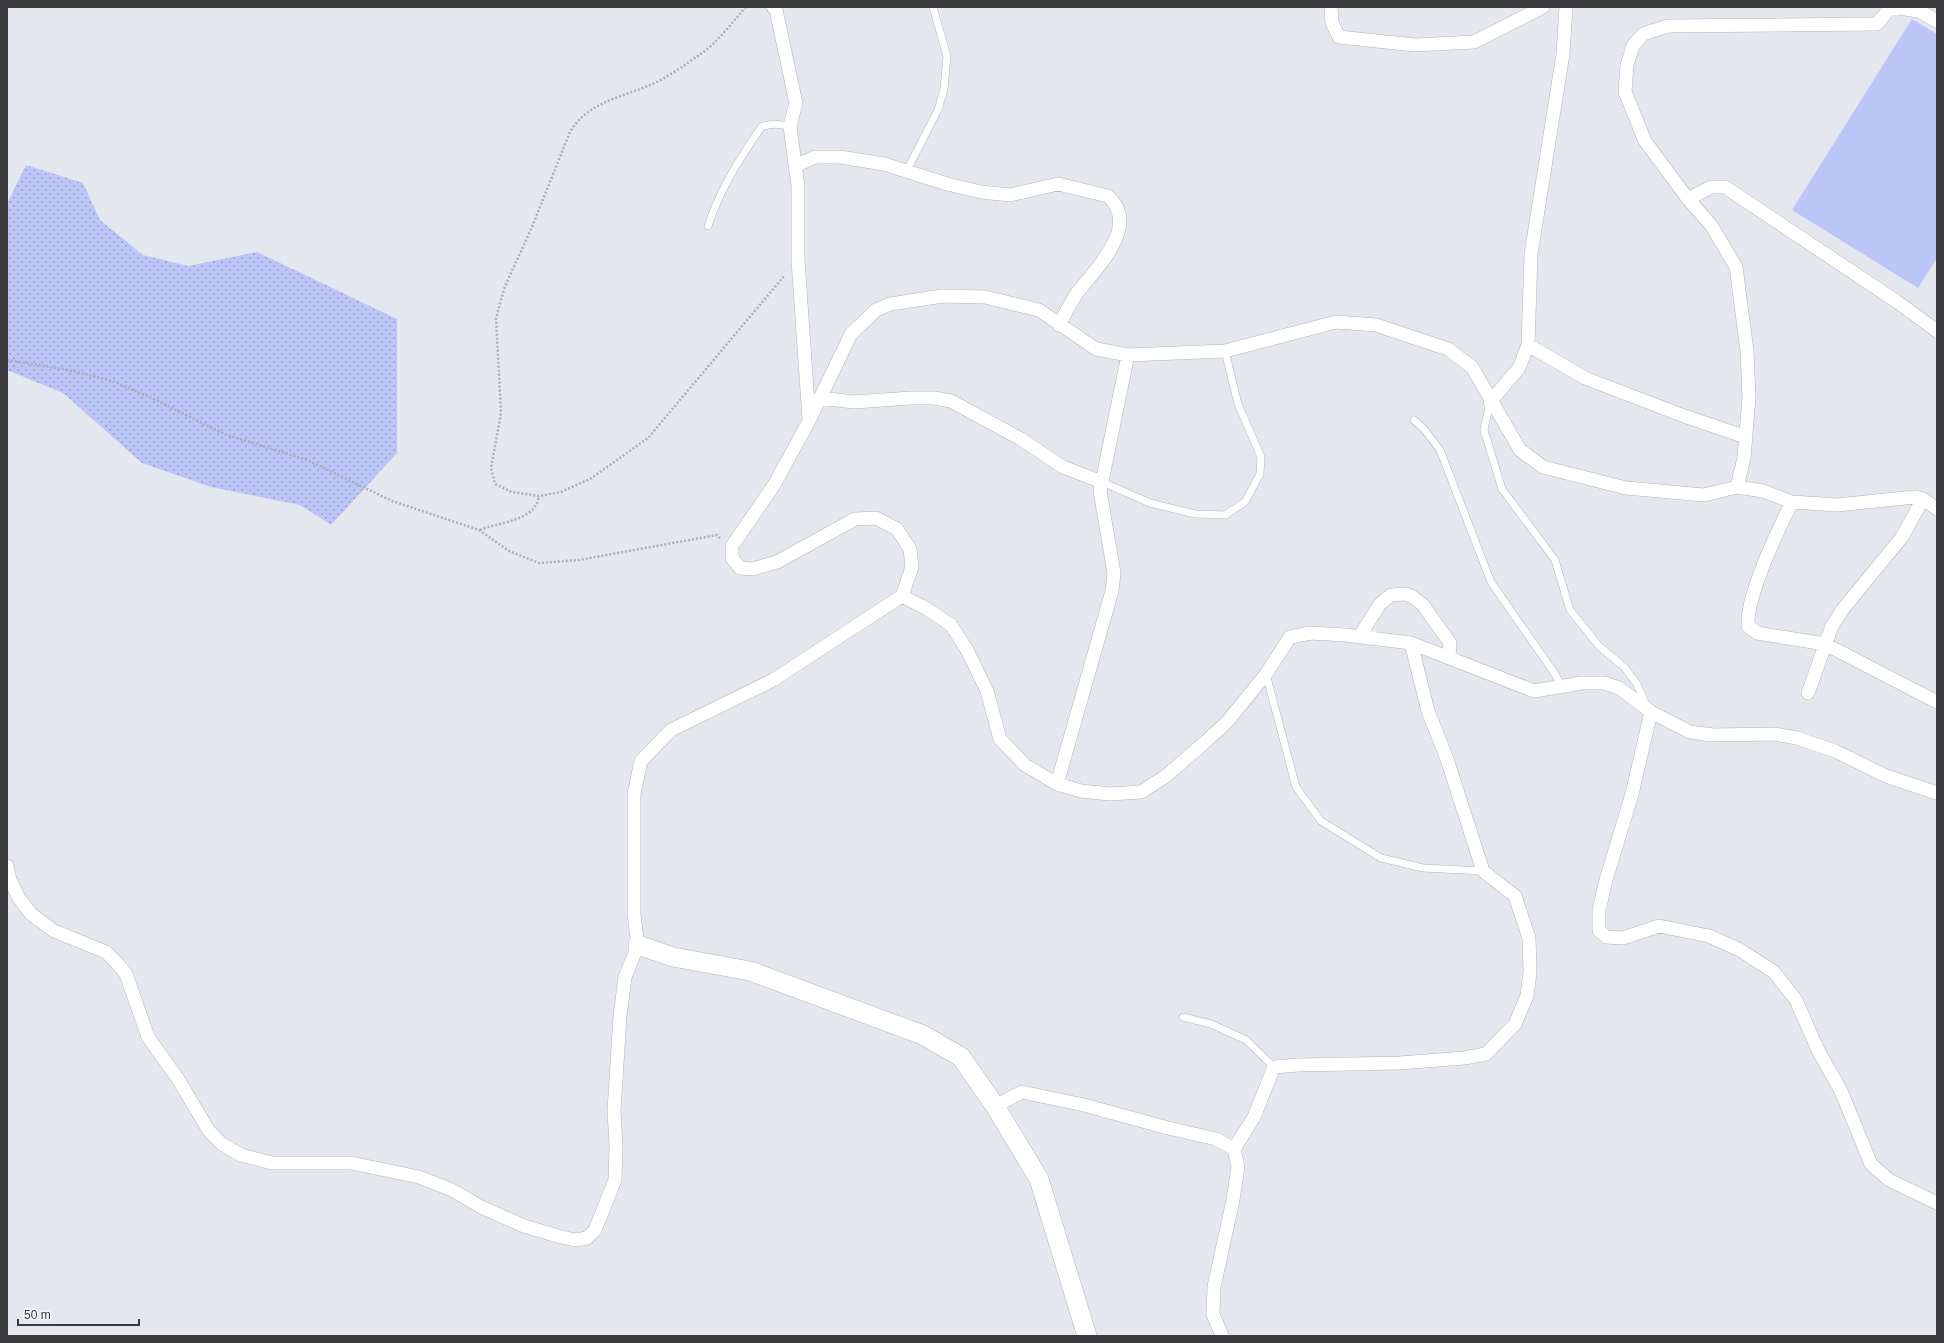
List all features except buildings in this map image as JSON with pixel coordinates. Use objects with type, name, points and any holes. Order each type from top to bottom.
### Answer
[{"type":"street","points":[[1332,7],[1332,23],[1339,37],[1415,45],[1474,42],[1543,7]]},
{"type":"street","points":[[1490,402],[1519,368],[1528,345],[1531,254],[1563,54],[1566,7]]},
{"type":"street","points":[[1737,487],[1744,458],[1749,397],[1747,351],[1736,267],[1711,225],[1688,199],[1645,141],[1625,92],[1626,65],[1633,46],[1643,34],[1668,26],[1877,24],[1891,7],[1919,11],[1937,21]]},
{"type":"street","points":[[776,8],[796,103],[790,126],[798,186],[798,260],[809,421]]},
{"type":"street","points":[[796,165],[815,157],[840,157],[876,162],[907,170],[946,184],[981,192],[1010,195],[1058,184],[1108,196],[1113,200],[1119,211],[1120,218],[1118,231],[1100,265],[1077,294],[1059,325]]},
{"type":"street","points":[[1688,199],[1711,187],[1726,187],[1896,301],[1937,331]]},
{"type":"street","points":[[7,866],[10,880],[19,898],[31,914],[54,931],[106,952],[126,974],[148,1037],[178,1079],[210,1130],[222,1144],[241,1155],[272,1163],[351,1162],[419,1177],[452,1190],[481,1207],[524,1226],[576,1240],[587,1238],[595,1230],[616,1180],[614,1111],[620,1016],[625,977],[638,945],[634,915],[634,794],[641,761],[671,730],[773,680],[902,596],[912,567],[910,549],[897,529],[876,518],[855,519],[777,562],[752,569],[740,568],[732,558],[732,546],[774,485],[809,421],[851,334],[876,310],[890,304],[943,296],[985,297],[1039,310],[1096,349],[1128,355],[1225,351],[1336,322],[1376,325],[1448,349],[1472,368],[1490,402],[1520,450],[1543,467],[1626,488],[1704,495],[1737,487],[1763,491],[1792,502],[1837,505],[1915,497],[1923,499],[1937,508]]},
{"type":"street","points":[[1528,345],[1585,378],[1684,416],[1746,437]]},
{"type":"street","points":[[1057,784],[1112,591],[1114,573],[1100,491],[1128,355]]},
{"type":"street","points":[[819,398],[854,402],[911,398],[934,398],[951,401],[1021,439],[1063,467],[1102,482]]},
{"type":"street","points":[[1808,693],[1832,626],[1843,609],[1902,537],[1923,499]]},
{"type":"street","points":[[1792,502],[1753,594],[1747,616],[1748,626],[1757,634],[1825,644],[1937,702]]},
{"type":"street","points":[[1358,637],[1380,604],[1391,595],[1406,594],[1413,597],[1423,605],[1450,643],[1449,657]]},
{"type":"street","points":[[902,596],[927,609],[951,625],[967,650],[988,692],[1000,739],[1025,765],[1057,784],[1081,791],[1110,794],[1141,792],[1166,776],[1228,722],[1266,674],[1290,637],[1311,633],[1411,643],[1534,691],[1582,683],[1604,683],[1619,688],[1651,712],[1690,732],[1713,735],[1775,734],[1797,738],[1835,751],[1886,776],[1937,793]]},
{"type":"street","points":[[1222,1336],[1213,1314],[1214,1287],[1238,1167],[1234,1149],[1254,1117],[1274,1067],[1298,1065],[1400,1063],[1464,1058],[1486,1054],[1515,1024],[1527,996],[1530,972],[1529,938],[1515,896],[1483,871],[1447,759],[1428,711],[1411,643]]},
{"type":"street","points":[[1651,712],[1632,794],[1606,880],[1599,910],[1599,931],[1607,937],[1623,938],[1659,926],[1702,935],[1740,950],[1774,972],[1796,1000],[1818,1050],[1841,1091],[1871,1164],[1889,1180],[1927,1197],[1937,1204]]},
{"type":"street","points":[[638,945],[673,956],[750,971],[923,1036],[961,1057],[995,1106],[1039,1180],[1087,1336]]},
{"type":"street","points":[[995,1106],[1022,1092],[1084,1105],[1168,1128],[1216,1139],[1234,1149]]},
{"type":"lane","points":[[907,170],[938,110],[944,88],[947,56],[933,7]]},
{"type":"lane","points":[[708,226],[715,206],[735,166],[762,126],[775,124],[790,126]]},
{"type":"lane","points":[[1102,482],[1150,503],[1195,514],[1225,515],[1245,502],[1260,474],[1261,457],[1238,404],[1225,351]]},
{"type":"lane","points":[[1490,402],[1484,430],[1502,489],[1555,560],[1570,610],[1599,646],[1624,668],[1637,684],[1644,701],[1651,712]]},
{"type":"lane","points":[[1414,420],[1424,429],[1440,450],[1490,582],[1555,674],[1562,687]]},
{"type":"lane","points":[[1266,674],[1296,787],[1321,822],[1381,858],[1423,868],[1483,871]]},
{"type":"lane","points":[[1183,1017],[1211,1024],[1246,1040],[1274,1067]]},
{"type":"path","points":[[746,7],[704,52],[650,85],[609,99],[592,108],[577,122],[570,132],[532,227],[505,286],[496,318],[501,413],[491,468],[495,484],[512,492],[539,496],[561,492],[590,479],[648,438],[798,260]]},
{"type":"path","points":[[7,360],[68,370],[112,381],[156,400],[224,434],[307,460],[392,501],[479,530],[509,551],[539,563],[579,560],[717,535],[732,546]]},
{"type":"path","points":[[479,530],[530,513],[537,505],[539,496]]},
{"type":"shaded area","points":[[1912,19],[1937,34],[1937,258],[1918,288],[1792,210]]},
{"type":"shaded area","points":[[26,165],[83,183],[100,220],[143,255],[188,266],[257,252],[397,319],[397,453],[331,525],[300,505],[211,487],[142,463],[63,393],[7,370],[7,204]]}]
